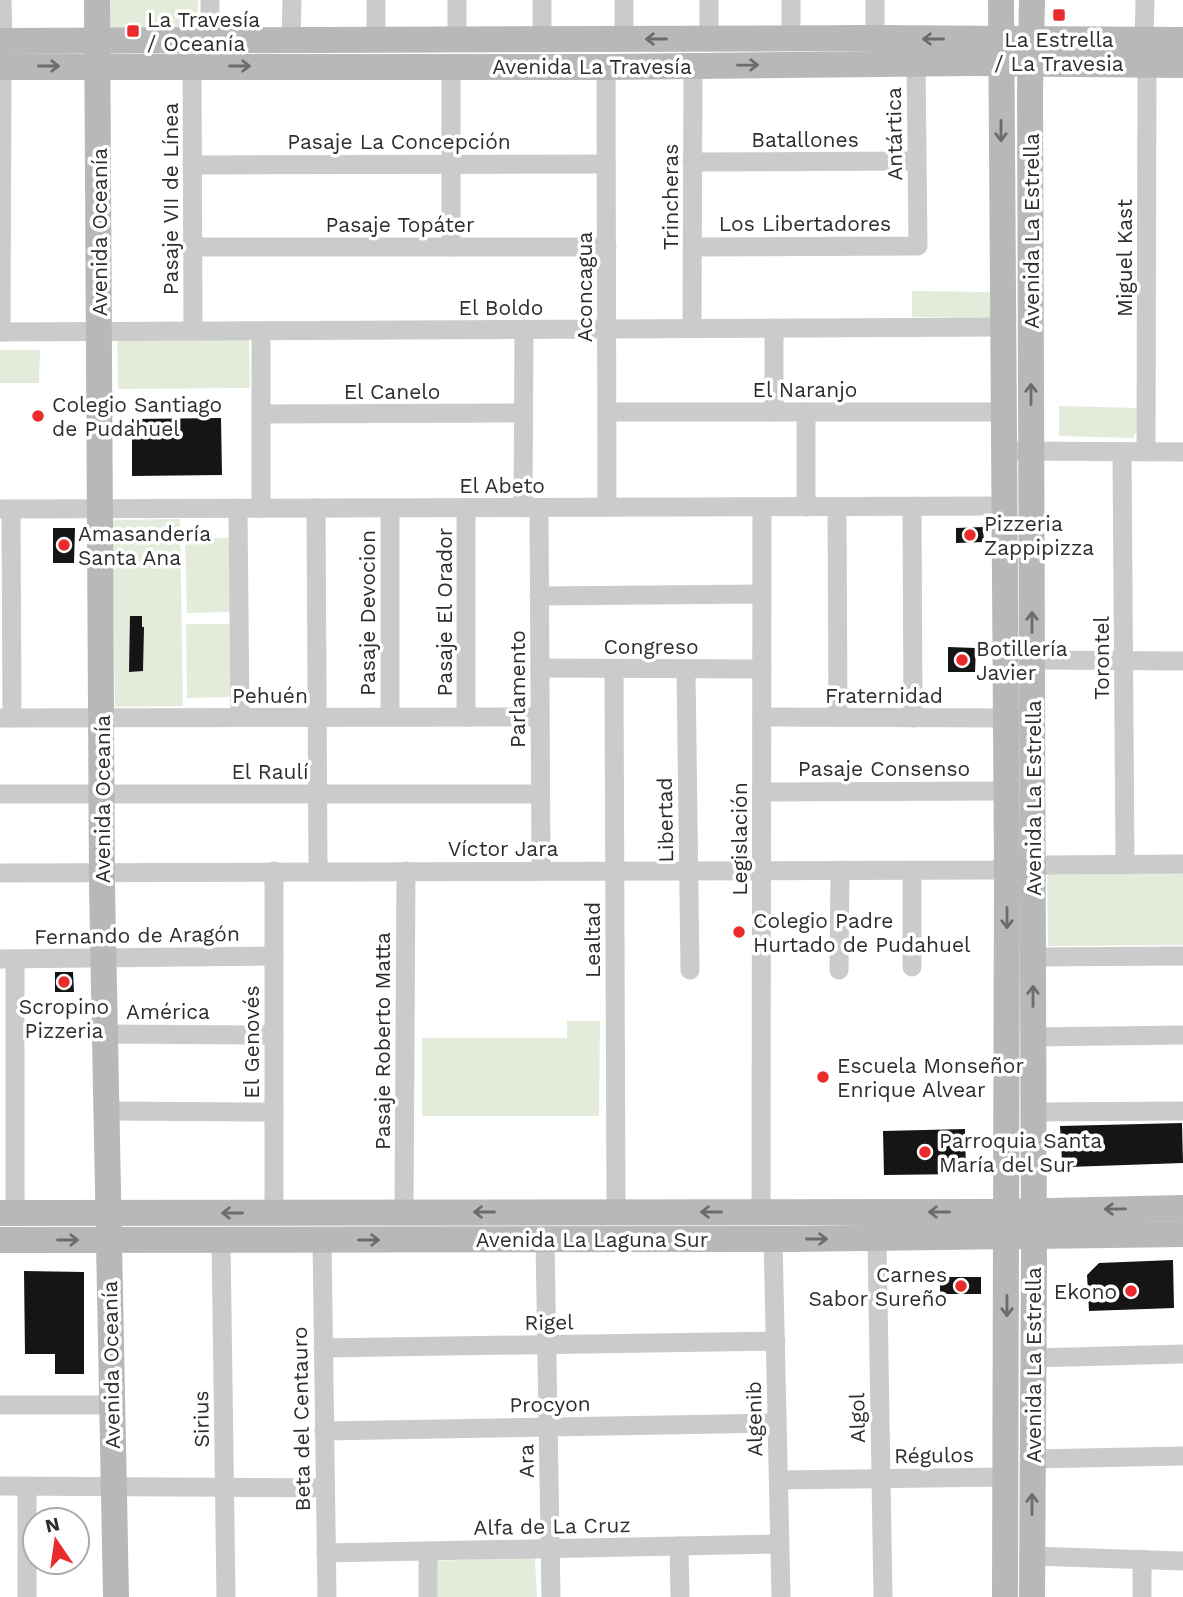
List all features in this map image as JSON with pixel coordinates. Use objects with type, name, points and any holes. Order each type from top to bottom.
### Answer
[{"type":"street","points":[[0,332],[2,0]]},
{"type":"street","name":"Avenida Oceanía","points":[[97,0],[101,793],[116,1597]]},
{"type":"street","points":[[209,41],[210,0]]},
{"type":"street","points":[[291,40],[292,0]]},
{"type":"street","points":[[376,0],[376,40]]},
{"type":"street","points":[[457,0],[457,40]]},
{"type":"street","points":[[542,0],[542,39]]},
{"type":"street","points":[[624,0],[624,39]]},
{"type":"street","points":[[709,0],[709,39]]},
{"type":"street","points":[[791,0],[791,39]]},
{"type":"street","points":[[874,0],[875,38]]},
{"type":"street","name":"Avenida La Estrella","points":[[1001,0],[1006,791],[1033,957],[1032,1597]]},
{"type":"street","name":"Avenida La Estrella","points":[[1005,1597],[1007,1225],[1020,868],[1032,660],[1032,0]]},
{"type":"street","name":"Miguel Kast","points":[[1145,0],[1146,452]]},
{"type":"street","name":"Avenida La Travesía","points":[[1,54],[98,54],[209,41],[875,38],[1001,51],[1146,52],[1183,40]]},
{"type":"street","name":"Avenida La Travesía","points":[[98,54],[192,66],[693,66],[916,63],[1001,51]]},
{"type":"street","name":"Avenida La Travesía","points":[[1146,52],[1183,65]]},
{"type":"street","name":"Antártica","points":[[916,63],[918,246]]},
{"type":"street","name":"Pasaje VII de Línea","points":[[192,66],[193,331]]},
{"type":"street","points":[[451,66],[451,247]]},
{"type":"street","name":"Aconcagua","points":[[606,66],[607,508]]},
{"type":"street","name":"Trincheras","points":[[692,328],[693,66]]},
{"type":"street","name":"Batallones","points":[[692,162],[917,161]]},
{"type":"street","name":"Pasaje La Concepción","points":[[192,164],[606,164]]},
{"type":"street","name":"Los Libertadores","points":[[693,247],[918,246]]},
{"type":"street","name":"Pasaje Topáter","points":[[193,247],[607,247]]},
{"type":"street","name":"El Boldo","points":[[0,332],[1003,327]]},
{"type":"street","points":[[774,328],[774,412]]},
{"type":"street","name":"Parlamento","points":[[524,329],[523,413],[539,596],[541,870]]},
{"type":"street","points":[[261,331],[261,508]]},
{"type":"street","name":"El Naranjo","points":[[607,412],[1003,412]]},
{"type":"street","points":[[806,412],[806,507]]},
{"type":"street","name":"El Canelo","points":[[261,414],[523,413]]},
{"type":"street","points":[[1003,451],[1183,452]]},
{"type":"street","name":"Torontel","points":[[1122,452],[1125,865]]},
{"type":"street","points":[[912,506],[913,718]]},
{"type":"street","name":"El Abeto","points":[[6,509],[1004,506]]},
{"type":"street","name":"Legislación","points":[[761,1213],[762,507]]},
{"type":"street","points":[[836,507],[838,717]]},
{"type":"street","points":[[316,508],[318,871]]},
{"type":"street","name":"Pasaje Devocion","points":[[390,508],[390,717]]},
{"type":"street","name":"Pasaje El Orador","points":[[466,508],[467,717]]},
{"type":"street","points":[[6,509],[6,718]]},
{"type":"street","points":[[238,509],[240,718]]},
{"type":"street","points":[[539,596],[762,594]]},
{"type":"street","points":[[1032,660],[1183,661]]},
{"type":"street","name":"Congreso","points":[[540,668],[762,669]]},
{"type":"street","name":"Lealtad","points":[[614,668],[615,1212]]},
{"type":"street","name":"Libertad","points":[[686,669],[690,970]]},
{"type":"street","name":"Pehuén","points":[[6,718],[540,717]]},
{"type":"street","name":"Fraternidad","points":[[762,717],[1005,718]]},
{"type":"street","name":"Pasaje Consenso","points":[[762,792],[1006,791]]},
{"type":"street","name":"El Raulí","points":[[0,794],[540,794]]},
{"type":"street","name":"Víctor Jara","points":[[0,873],[912,870],[1183,864]]},
{"type":"street","points":[[839,970],[840,870]]},
{"type":"street","points":[[912,870],[912,967]]},
{"type":"street","name":"El Genovés","points":[[274,871],[274,1213]]},
{"type":"street","name":"Pasaje Roberto Matta","points":[[404,1212],[406,871]]},
{"type":"street","name":"Fernando de Aragón","points":[[8,959],[274,956]]},
{"type":"street","points":[[1033,957],[1183,956]]},
{"type":"street","points":[[8,959],[8,1213]]},
{"type":"street","name":"América","points":[[105,1034],[274,1035]]},
{"type":"street","points":[[1033,1037],[1183,1035]]},
{"type":"street","points":[[107,1111],[274,1112]]},
{"type":"street","points":[[1033,1112],[1183,1111]]},
{"type":"street","name":"Avenida La Laguna Sur","points":[[0,1240],[877,1239],[1183,1208]]},
{"type":"street","name":"Avenida La Laguna Sur","points":[[8,1213],[761,1213],[1007,1225]]},
{"type":"street","name":"Avenida La Laguna Sur","points":[[1034,1224],[1183,1234]]},
{"type":"street","name":"Algenib","points":[[773,1239],[781,1597]]},
{"type":"street","name":"Algol","points":[[877,1239],[883,1597]]},
{"type":"street","name":"Beta del Centauro","points":[[322,1240],[327,1597]]},
{"type":"street","name":"Ara","points":[[545,1240],[551,1597]]},
{"type":"street","name":"Sirius","points":[[220,1241],[226,1597]]},
{"type":"street","name":"Rigel","points":[[323,1348],[776,1340]]},
{"type":"street","points":[[1033,1358],[1183,1354]]},
{"type":"street","points":[[0,1405],[112,1405]]},
{"type":"street","name":"Procyon","points":[[324,1431],[777,1423]]},
{"type":"street","points":[[1032,1459],[1183,1456]]},
{"type":"street","name":"Régulos","points":[[779,1480],[1006,1477]]},
{"type":"street","points":[[0,1486],[325,1488]]},
{"type":"street","points":[[27,1486],[27,1597]]},
{"type":"street","name":"Alfa de La Cruz","points":[[326,1553],[780,1544]]},
{"type":"street","points":[[679,1546],[680,1597]]},
{"type":"street","points":[[428,1551],[428,1597]]},
{"type":"street","points":[[1032,1556],[1183,1560]]},
{"type":"street","points":[[1142,1559],[1142,1597]]},
{"type":"green space","points":[[107,0],[198,0],[198,32],[107,29]]},
{"type":"green space","points":[[912,291],[995,292],[994,318],[912,317]]},
{"type":"green space","points":[[249,336],[250,388],[118,389],[117,337]]},
{"type":"green space","points":[[0,350],[40,350],[39,383],[0,383]]},
{"type":"green space","points":[[1059,406],[1138,408],[1138,428],[1133,438],[1059,436]]},
{"type":"green space","points":[[180,519],[183,706],[115,707],[112,520]]},
{"type":"green space","points":[[229,538],[230,612],[187,613],[185,539]]},
{"type":"green space","points":[[186,624],[230,624],[231,697],[187,698]]},
{"type":"green space","points":[[1183,871],[1183,945],[1048,946],[1047,873]]},
{"type":"green space","points":[[567,1021],[600,1021],[599,1116],[422,1116],[422,1038],[567,1038]]},
{"type":"green space","points":[[535,1557],[537,1597],[435,1597],[435,1561]]},
{"type":"building","points":[[221,418],[222,475],[132,476],[132,419]]},
{"type":"building","name":"Pizzeria Zappipizza","points":[[983,527],[984,542],[956,543],[956,528]]},
{"type":"building","name":"Amasandería Santa Ana","points":[[53,528],[75,528],[74,563],[53,563]]},
{"type":"building","points":[[130,616],[142,616],[143,671],[129,672]]},
{"type":"building","name":"Botillería Javier","points":[[948,647],[976,648],[975,672],[948,672]]},
{"type":"building","name":"Scropino Pizzeria","points":[[55,972],[73,972],[74,992],[55,992]]},
{"type":"building","points":[[1182,1123],[1183,1163],[1068,1167],[1062,1161],[1060,1126]]},
{"type":"building","name":"Parroquia Santa María del Sur","points":[[965,1129],[966,1174],[884,1175],[883,1131]]},
{"type":"building","name":"Ekono","points":[[1173,1260],[1174,1308],[1089,1311],[1087,1275],[1099,1263]]},
{"type":"building","points":[[24,1271],[84,1272],[84,1374],[55,1374],[55,1354],[25,1354]]},
{"type":"building","name":"Carnes Sabor Sureño","points":[[940,1277],[981,1277],[981,1294],[940,1294]]},
{"type":"place","name":"La Estrella / La Travesia","points":[[1059,15]]},
{"type":"place","name":"La Travesía / Oceanía","points":[[133,31]]},
{"type":"place","name":"Colegio Santiago de Pudahuel","points":[[38,416]]},
{"type":"place","name":"Pizzeria Zappipizza","points":[[970,535]]},
{"type":"place","name":"Amasandería Santa Ana","points":[[64,545]]},
{"type":"place","name":"Botillería Javier","points":[[962,660]]},
{"type":"place","name":"Colegio Padre Hurtado de Pudahuel","points":[[739,932]]},
{"type":"place","name":"Scropino Pizzeria","points":[[64,982]]},
{"type":"place","name":"Escuela Monseñor Enrique Alvear","points":[[823,1077]]},
{"type":"place","name":"Parroquia Santa María del Sur","points":[[925,1152]]},
{"type":"place","name":"Carnes Sabor Sureño","points":[[961,1286]]},
{"type":"place","name":"Ekono","points":[[1131,1291]]}]
